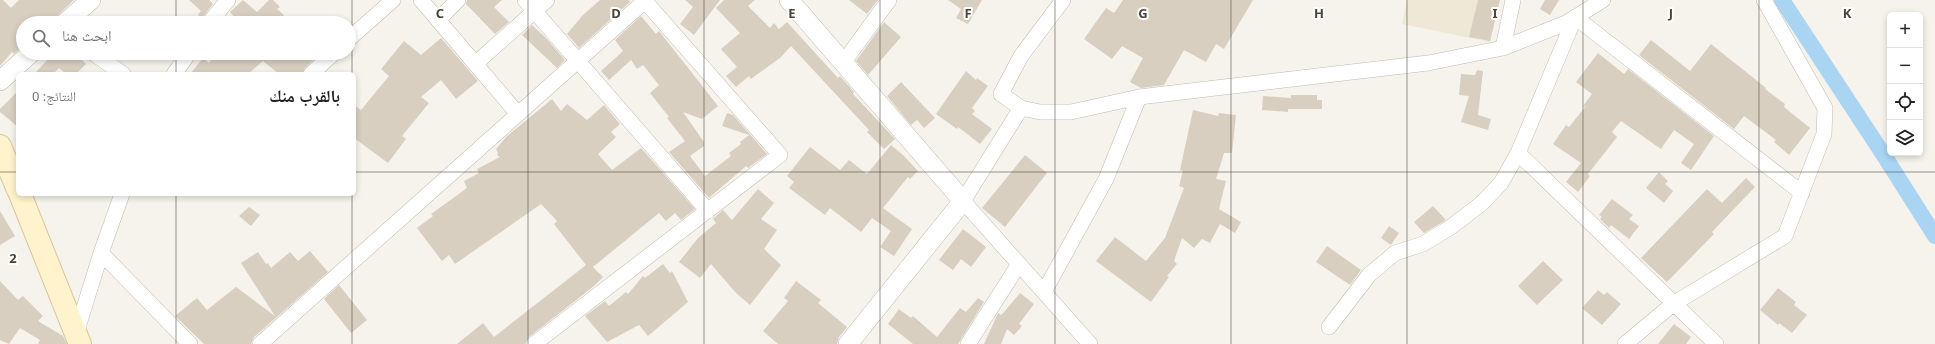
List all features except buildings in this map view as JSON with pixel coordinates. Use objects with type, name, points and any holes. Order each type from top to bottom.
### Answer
[{"type":"main road","points":[[0,146],[16,185]]},
{"type":"main road","points":[[21,196],[76,341]]},
{"type":"street","points":[[73,16],[91,0]]},
{"type":"street","points":[[215,16],[228,0]]},
{"type":"street","points":[[356,33],[393,0]]},
{"type":"street","points":[[421,0],[518,114]]},
{"type":"street","points":[[438,20],[458,0]]},
{"type":"street","points":[[525,0],[708,211]]},
{"type":"street","points":[[476,64],[547,0]]},
{"type":"street","points":[[260,344],[645,0],[780,155],[534,344]]},
{"type":"street","points":[[789,0],[963,201],[1090,344]]},
{"type":"street","points":[[843,63],[890,0]]},
{"type":"street","points":[[1062,0],[1021,56],[1001,94],[1021,108],[1040,112],[1071,112],[1139,98],[1428,63],[1503,48],[1566,23],[1603,0]]},
{"type":"street","points":[[1503,48],[1513,0]]},
{"type":"street","points":[[1625,344],[1673,304],[1785,236],[1824,134],[1825,108],[1806,70],[1764,0]]},
{"type":"street","points":[[1329,327],[1369,275],[1395,253],[1423,244],[1451,227],[1482,203],[1501,183],[1518,153],[1575,17]]},
{"type":"street","points":[[1575,17],[1802,193]]},
{"type":"street","points":[[0,81],[24,60]]},
{"type":"street","points":[[103,60],[120,72]]},
{"type":"street","points":[[175,72],[184,60]]},
{"type":"street","points":[[313,72],[326,60]]},
{"type":"street","points":[[1044,292],[1106,179],[1139,98]]},
{"type":"street","points":[[848,344],[963,201],[1021,108]]},
{"type":"street","points":[[1518,153],[1716,344]]},
{"type":"street","points":[[76,341],[101,253],[121,196]]},
{"type":"street","points":[[101,253],[190,344]]},
{"type":"street","points":[[968,344],[1019,264]]},
{"type":"shaded area","points":[[1407,0],[1500,0],[1490,42],[1402,24]]},
{"type":"waterway","points":[[1782,0],[1935,236]]}]
